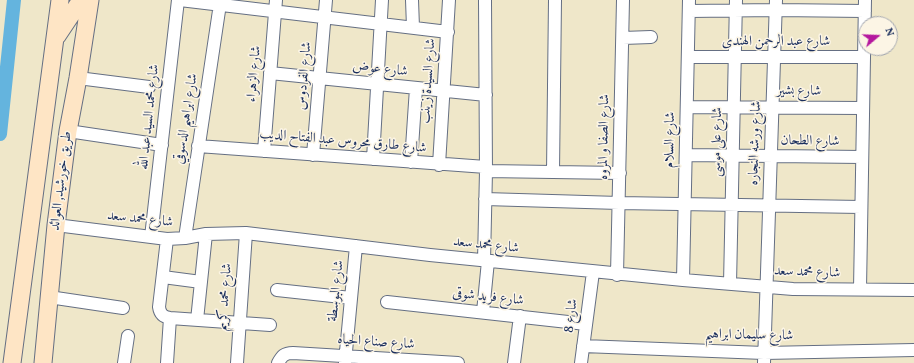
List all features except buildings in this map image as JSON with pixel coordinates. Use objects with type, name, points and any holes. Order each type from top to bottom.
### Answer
[{"type":"main road","name":"طريق خورشيد, العوائد","points":[[12,363],[60,0]]},
{"type":"main road","points":[[55,40],[81,0]]},
{"type":"main road","name":"طريق خورشيد, العوائد","points":[[43,363],[56,226],[68,132],[90,0]]},
{"type":"street","points":[[185,0],[276,5],[325,17],[448,32]]},
{"type":"street","name":"شارع محمد السيد عبد الله","points":[[151,237],[162,145],[185,0]]},
{"type":"street","name":"شارع الفردوس","points":[[313,154],[326,0]]},
{"type":"street","points":[[373,160],[382,23],[382,0]]},
{"type":"street","points":[[412,0],[413,27]]},
{"type":"street","name":"شارع السيدة زينب","points":[[439,165],[448,32],[448,0]]},
{"type":"street","points":[[483,312],[486,261],[485,0]]},
{"type":"street","points":[[553,172],[555,0]]},
{"type":"street","name":"شارع الصفا و المروه","points":[[617,275],[624,0]]},
{"type":"street","name":"شارع ابراهيم الدسوقي","points":[[185,238],[198,146],[226,3]]},
{"type":"street","name":"شارع الزهراء","points":[[264,151],[276,5]]},
{"type":"street","points":[[689,5],[865,5],[860,289]]},
{"type":"street","name":"شارع السلام","points":[[683,280],[689,5]]},
{"type":"street","name":"شارع على موسى","points":[[730,284],[736,5]]},
{"type":"street","name":"شارع ورشه النجاره","points":[[764,358],[776,5]]},
{"type":"street","points":[[623,38],[651,37]]},
{"type":"street","name":"شارع عبد الرحمن الهندى","points":[[688,57],[864,57]]},
{"type":"street","name":"شارع عوض","points":[[270,73],[486,95]]},
{"type":"street","points":[[78,78],[150,87]]},
{"type":"street","points":[[411,162],[416,88]]},
{"type":"street","name":"شارع بشير","points":[[687,107],[863,108]]},
{"type":"street","points":[[68,132],[162,145]]},
{"type":"street","name":"شارع طارق محروس عبد الفتاح الديب","points":[[198,146],[486,169],[620,173]]},
{"type":"street","name":"شارع الطحان","points":[[686,155],[862,157]]},
{"type":"street","points":[[485,199],[861,207]]},
{"type":"street","name":"شارع محمد سعد","points":[[56,226],[167,239],[185,238],[206,234],[246,233],[617,275],[793,289],[914,290]]},
{"type":"street","name":"شارع محمد كريم","points":[[237,363],[246,233]]},
{"type":"street","points":[[197,320],[206,234]]},
{"type":"street","points":[[167,239],[160,312],[166,317],[170,318],[270,325]]},
{"type":"street","name":"شارع البوسطة","points":[[345,359],[356,246]]},
{"type":"street","name":"شارع 8","points":[[581,363],[593,272]]},
{"type":"street","points":[[163,277],[201,282]]},
{"type":"street","points":[[277,290],[351,298]]},
{"type":"street","points":[[49,297],[123,308]]},
{"type":"street","name":"شارع فريد شوقى","points":[[387,302],[586,324]]},
{"type":"street","points":[[514,363],[520,316]]},
{"type":"street","points":[[167,363],[170,318]]},
{"type":"street","points":[[124,363],[128,336]]},
{"type":"street","name":"شارع سليمان ابراهيم","points":[[584,346],[764,358],[914,350]]},
{"type":"street","name":"شارع صناع الحياه","points":[[278,363],[282,356],[286,353],[293,352],[345,359],[458,363]]},
{"type":"waterway","points":[[0,134],[14,0]]}]
